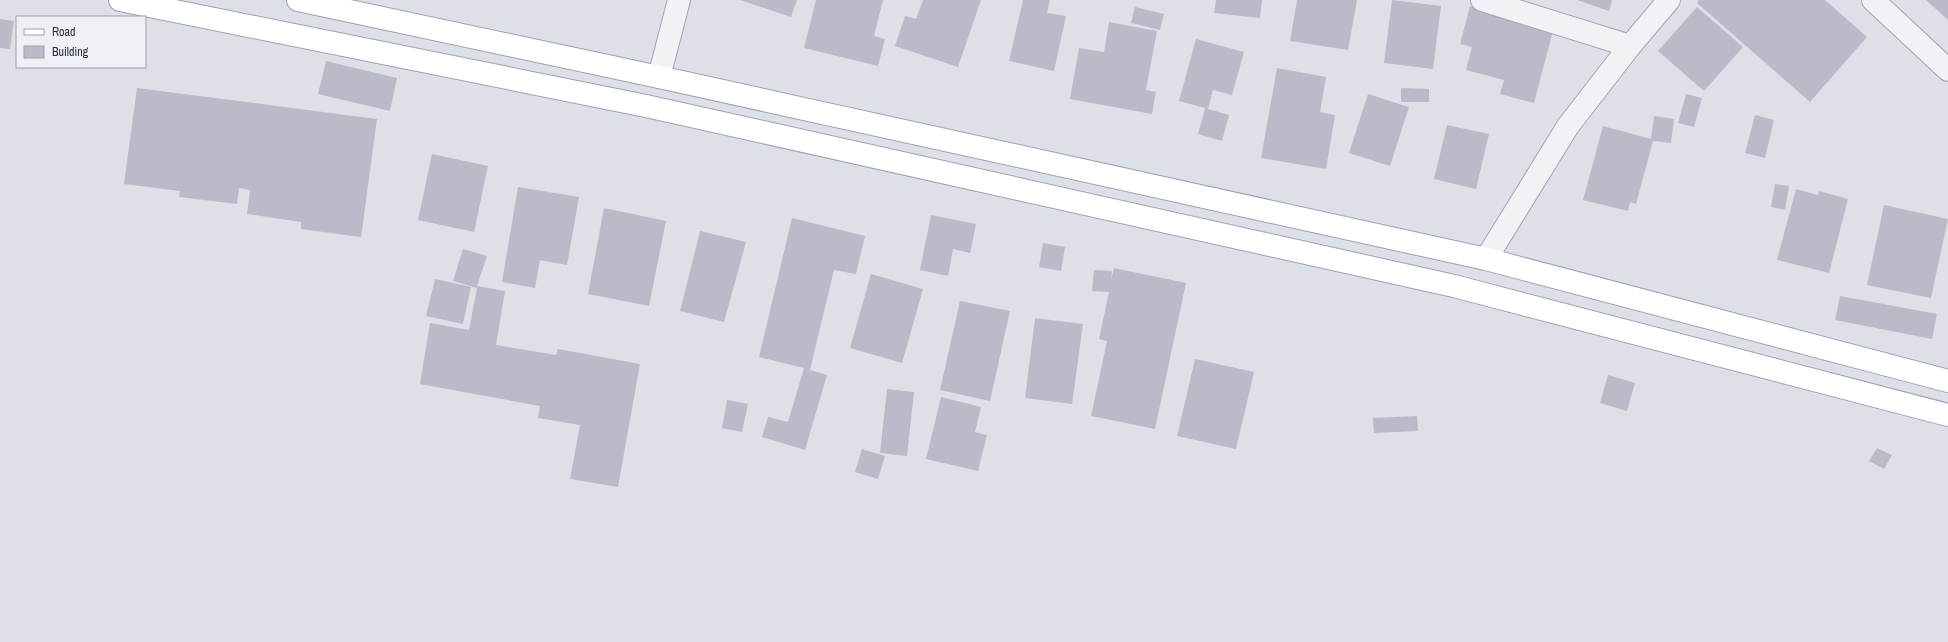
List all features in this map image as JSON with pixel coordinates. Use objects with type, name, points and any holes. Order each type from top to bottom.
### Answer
[{"type":"main road","points":[[120,0],[646,106],[1454,286],[1948,415]]},
{"type":"main road","points":[[304,1],[659,77],[1486,259],[1948,380]]},
{"type":"street","points":[[659,77],[679,0]]},
{"type":"street","points":[[1482,0],[1630,46]]},
{"type":"street","points":[[1486,259],[1568,126],[1630,46],[1669,0]]},
{"type":"street","points":[[1873,0],[1948,70]]},
{"type":"building","points":[[740,0],[797,0],[791,17]]},
{"type":"building","points":[[816,0],[883,0],[874,36],[885,39],[878,66],[804,48]]},
{"type":"building","points":[[923,0],[981,0],[958,67],[895,46],[905,16],[916,19]]},
{"type":"building","points":[[1023,0],[1050,0],[1047,13],[1066,16],[1054,71],[1009,61]]},
{"type":"building","points":[[1216,0],[1262,0],[1260,18],[1214,13]]},
{"type":"building","points":[[1297,0],[1357,0],[1348,50],[1290,41]]},
{"type":"building","points":[[1392,0],[1441,6],[1433,69],[1384,63]]},
{"type":"building","points":[[1577,0],[1612,0],[1609,11]]},
{"type":"building","points":[[1699,0],[1825,0],[1867,37],[1810,102],[1697,3]]},
{"type":"building","points":[[1926,0],[1948,0],[1948,20]]},
{"type":"building","points":[[1470,6],[1554,27],[1534,103],[1500,94],[1504,80],[1466,70],[1472,47],[1460,44]]},
{"type":"building","points":[[1135,7],[1164,14],[1160,30],[1131,23]]},
{"type":"building","points":[[1697,7],[1743,47],[1704,91],[1658,51]]},
{"type":"building","points":[[0,19],[14,21],[10,49],[0,48]]},
{"type":"building","points":[[1109,22],[1157,31],[1146,90],[1156,92],[1152,114],[1070,99],[1079,48],[1104,52]]},
{"type":"building","points":[[1196,39],[1244,52],[1232,95],[1213,90],[1208,109],[1229,115],[1222,141],[1198,134],[1205,108],[1179,101]]},
{"type":"building","points":[[326,61],[397,78],[390,111],[318,94]]},
{"type":"building","points":[[1277,68],[1326,77],[1320,112],[1335,115],[1326,169],[1261,158]]},
{"type":"building","points":[[137,88],[377,119],[361,237],[301,229],[301,222],[247,214],[250,190],[239,188],[237,204],[179,197],[180,191],[124,184]]},
{"type":"building","points":[[1401,88],[1429,89],[1429,102],[1401,102]]},
{"type":"building","points":[[1368,94],[1409,107],[1390,166],[1349,153]]},
{"type":"building","points":[[1686,94],[1702,98],[1694,127],[1678,123]]},
{"type":"building","points":[[1755,115],[1774,120],[1765,158],[1745,153]]},
{"type":"building","points":[[1654,116],[1674,119],[1671,143],[1653,141],[1636,204],[1630,202],[1628,211],[1583,200],[1603,126],[1651,139]]},
{"type":"building","points":[[1447,125],[1489,134],[1476,189],[1434,179]]},
{"type":"building","points":[[432,154],[488,166],[474,232],[418,220]]},
{"type":"building","points":[[1775,184],[1789,186],[1785,210],[1771,207]]},
{"type":"building","points":[[518,187],[579,197],[567,265],[540,260],[535,288],[502,282]]},
{"type":"building","points":[[1796,189],[1818,195],[1819,191],[1848,199],[1829,273],[1777,260]]},
{"type":"building","points":[[1884,205],[1948,219],[1931,298],[1867,285]]},
{"type":"building","points":[[604,208],[666,221],[649,306],[588,294]]},
{"type":"building","points":[[931,215],[976,224],[970,253],[953,249],[948,276],[920,270]]},
{"type":"building","points":[[792,218],[865,236],[856,274],[834,270],[810,370],[827,375],[805,450],[762,437],[768,417],[788,422],[804,368],[759,357]]},
{"type":"building","points":[[700,231],[746,242],[724,322],[680,311]]},
{"type":"building","points":[[1043,243],[1065,247],[1061,271],[1039,267]]},
{"type":"building","points":[[463,249],[487,256],[477,286],[505,291],[496,345],[556,355],[558,349],[640,364],[618,487],[570,479],[580,425],[538,418],[540,406],[420,384],[430,323],[469,330],[477,288],[453,281]]},
{"type":"building","points":[[1114,268],[1186,283],[1155,429],[1091,416],[1107,341],[1099,339],[1109,292],[1092,291],[1094,270],[1112,271],[1111,281]]},
{"type":"building","points":[[871,274],[923,289],[902,363],[850,348]]},
{"type":"building","points":[[435,279],[471,287],[463,324],[426,316]]},
{"type":"building","points":[[1840,296],[1937,314],[1932,339],[1835,320]]},
{"type":"building","points":[[960,301],[1010,311],[990,401],[940,390]]},
{"type":"building","points":[[1035,318],[1083,324],[1072,404],[1025,398]]},
{"type":"building","points":[[1195,359],[1254,372],[1236,449],[1177,436]]},
{"type":"building","points":[[1608,375],[1635,383],[1627,411],[1600,403]]},
{"type":"building","points":[[887,389],[914,392],[907,456],[880,453]]},
{"type":"building","points":[[941,397],[981,407],[975,432],[987,435],[978,471],[926,459]]},
{"type":"building","points":[[727,400],[748,404],[742,432],[722,428]]},
{"type":"building","points":[[1417,416],[1418,431],[1374,433],[1373,418]]},
{"type":"building","points":[[1877,448],[1892,455],[1884,469],[1869,461]]},
{"type":"building","points":[[862,449],[885,456],[878,479],[855,472]]}]
